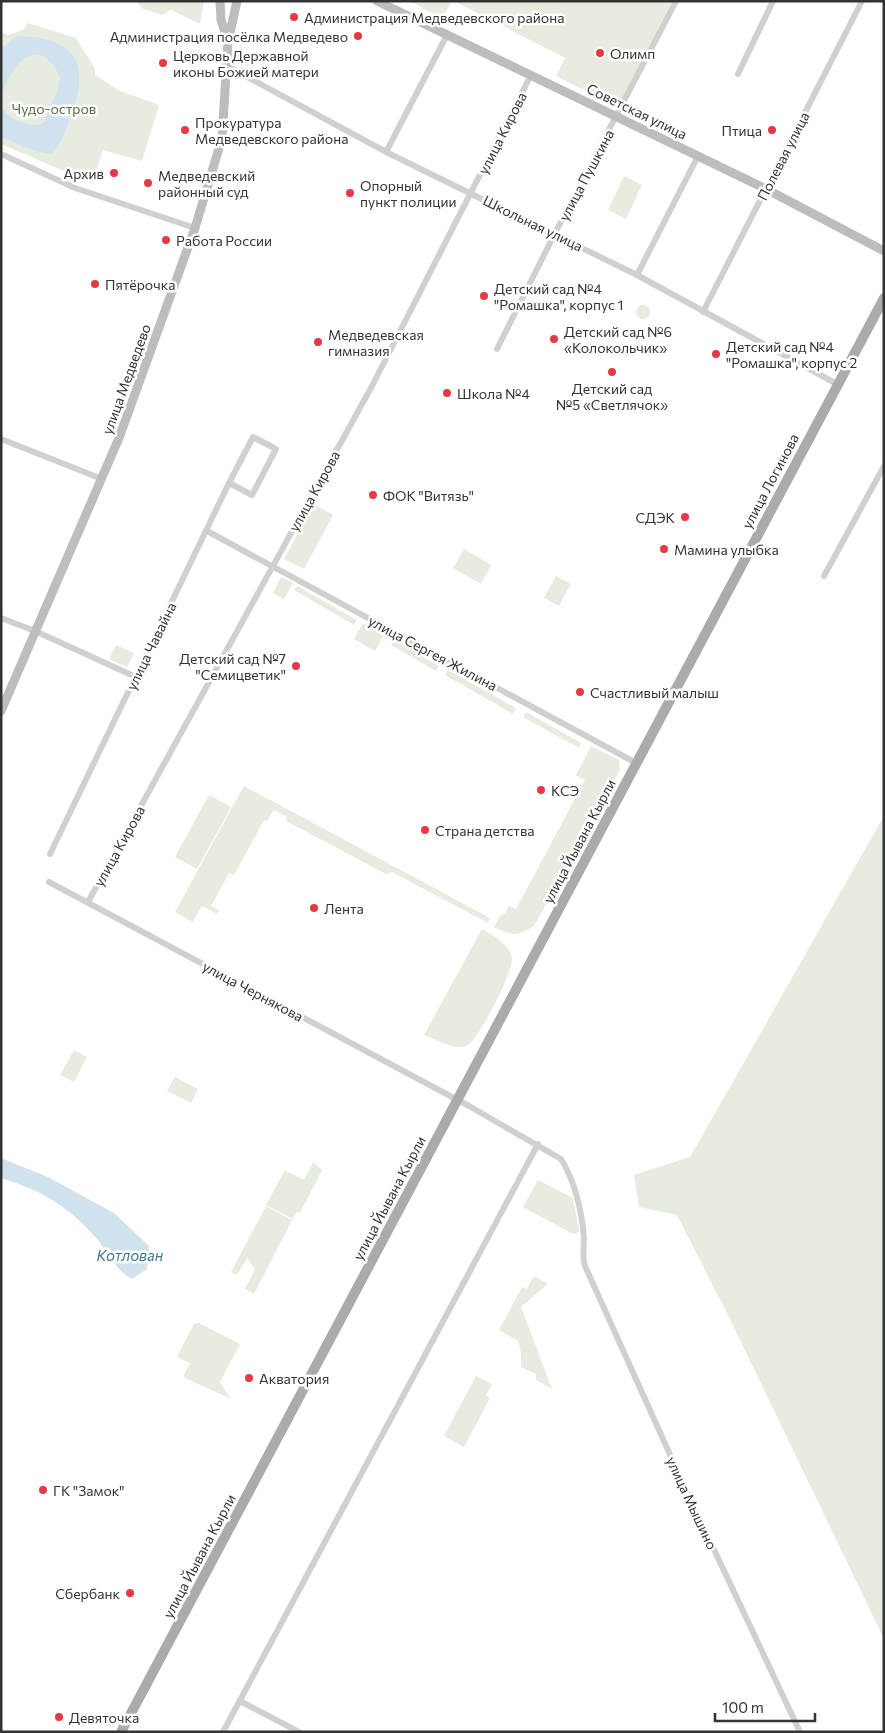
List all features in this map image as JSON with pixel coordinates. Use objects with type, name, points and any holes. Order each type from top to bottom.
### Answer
[{"type":"main road","name":"улица Логинова","points":[[682,677],[884,298]]},
{"type":"main road","name":"улица Йывана Кырли","points":[[121,1732],[682,677]]},
{"type":"street","points":[[222,1],[230,4],[236,1]]},
{"type":"street","name":"улица Медведево","points":[[222,1],[221,20],[228,42]]},
{"type":"street","name":"улица Медведево","points":[[1,711],[102,479],[145,370],[195,228],[222,138],[228,42],[236,1]]},
{"type":"street","name":"Советская улица","points":[[377,1],[766,188],[884,251]]},
{"type":"street","name":"улица Пушкина","points":[[497,349],[676,1]]},
{"type":"street","points":[[738,74],[773,1]]},
{"type":"street","name":"Полевая улица","points":[[704,312],[862,1]]},
{"type":"street","points":[[386,152],[447,35]]},
{"type":"street","name":"Школьная улица","points":[[227,66],[386,152],[555,233],[637,275],[837,384]]},
{"type":"street","name":"улица Кирова","points":[[88,902],[372,386],[531,75]]},
{"type":"street","points":[[1,154],[75,188],[195,228]]},
{"type":"street","points":[[637,275],[698,156]]},
{"type":"street","name":"улица Чавайна","points":[[50,854],[229,483],[253,437],[276,449],[252,495],[229,483]]},
{"type":"street","points":[[1,439],[102,479]]},
{"type":"street","points":[[824,576],[884,466]]},
{"type":"street","name":"улица Сергея Жилина","points":[[207,530],[272,568],[593,738],[636,763]]},
{"type":"street","points":[[1,618],[36,631],[136,677]]},
{"type":"street","name":"улица Чернякова","points":[[49,882],[538,1144]]},
{"type":"street","points":[[223,1732],[538,1144]]},
{"type":"street","name":"улица Мышино","points":[[538,1144],[561,1159],[568,1170],[576,1195],[584,1238],[584,1263],[686,1490],[800,1732]]},
{"type":"street","points":[[240,1701],[299,1732]]},
{"type":"green space","points":[[137,1],[204,1],[200,24],[171,10],[162,15],[141,8]]},
{"type":"green space","points":[[410,1],[452,1],[442,19]]},
{"type":"green space","name":"Олимп","points":[[454,1],[672,1],[618,107],[556,76],[565,58]]},
{"type":"green space","name":"Чудо-остров","points":[[28,23],[76,38],[95,69],[95,75],[120,91],[159,105],[142,161],[103,150],[92,183],[1,144],[1,32],[8,35],[23,30]]},
{"type":"green space","points":[[624,176],[642,185],[626,219],[608,210]]},
{"type":"green space","points":[[640,305],[646,305],[650,312],[646,319],[640,319],[636,315],[636,309]]},
{"type":"green space","points":[[314,504],[333,515],[304,569],[284,559]]},
{"type":"green space","points":[[464,549],[491,565],[481,584],[453,568]]},
{"type":"green space","points":[[556,576],[571,584],[559,606],[544,598]]},
{"type":"green space","points":[[281,577],[293,583],[284,599],[273,593]]},
{"type":"green space","points":[[297,586],[357,620],[354,625],[294,590]]},
{"type":"green space","points":[[363,623],[384,635],[375,651],[354,639]]},
{"type":"green space","points":[[394,640],[439,666],[436,671],[391,645]]},
{"type":"green space","points":[[116,645],[134,653],[127,667],[109,659]]},
{"type":"green space","points":[[448,670],[516,708],[513,714],[445,675]]},
{"type":"green space","points":[[526,712],[581,743],[579,748],[523,717]]},
{"type":"green space","points":[[591,746],[619,760],[620,770],[534,926],[518,934],[510,934],[494,927],[500,916],[505,913],[509,906],[516,909],[585,780],[576,775]]},
{"type":"green space","points":[[244,786],[490,918],[488,923],[392,872],[386,874],[286,821],[287,817],[274,810],[267,821],[264,820],[234,875],[229,873],[211,906],[219,910],[217,914],[202,906],[193,922],[175,912]]},
{"type":"green space","points":[[209,795],[231,807],[197,869],[175,857]]},
{"type":"green space","points":[[884,816],[884,1639],[728,1315],[677,1215],[639,1207],[634,1175],[690,1157]]},
{"type":"green space","points":[[482,929],[503,943],[512,957],[508,975],[488,1017],[473,1040],[463,1047],[452,1046],[424,1035]]},
{"type":"green space","points":[[74,1050],[87,1057],[74,1082],[60,1075]]},
{"type":"green space","points":[[175,1077],[198,1089],[191,1103],[167,1091]]},
{"type":"green space","points":[[313,1162],[322,1170],[300,1213],[297,1212],[293,1219],[266,1205],[285,1170],[304,1180]]},
{"type":"green space","points":[[538,1180],[573,1198],[579,1230],[577,1234],[571,1233],[523,1207]]},
{"type":"green space","points":[[266,1206],[292,1220],[254,1294],[245,1289],[255,1269],[247,1258],[237,1275],[231,1272]]},
{"type":"green space","points":[[534,1276],[548,1284],[521,1307],[552,1389],[536,1380],[536,1374],[521,1367],[521,1353],[518,1341],[499,1330],[522,1287],[527,1289]]},
{"type":"green space","points":[[199,1323],[240,1344],[220,1382],[231,1399],[185,1378],[184,1375],[190,1363],[177,1357],[194,1324]]},
{"type":"green space","points":[[476,1376],[492,1384],[486,1395],[490,1398],[464,1447],[444,1436]]},
{"type":"water","points":[[17,36],[53,41],[74,56],[78,68],[77,97],[63,136],[52,154],[35,151],[1,137],[1,105],[8,115],[19,122],[32,125],[44,123],[58,89],[60,77],[52,63],[43,56],[34,55],[18,64],[5,85],[1,97],[1,49]]},
{"type":"water","name":"Котлован","points":[[1,1158],[48,1177],[114,1213],[149,1246],[147,1269],[132,1279],[126,1275],[97,1239],[76,1217],[42,1194],[1,1178]]},
{"type":"place","name":"Администрация Медведевского района","points":[[294,17]]},
{"type":"place","name":"Администрация посёлка Медведево","points":[[358,36]]},
{"type":"place","name":"Олимп","points":[[600,53]]},
{"type":"place","name":"Церковь Державной иконы Божией матери","points":[[163,63]]},
{"type":"place","name":"Прокуратура Медведевского района","points":[[185,130]]},
{"type":"place","name":"Птица","points":[[772,130]]},
{"type":"place","name":"Архив","points":[[114,173]]},
{"type":"place","name":"Медведевский районный суд","points":[[148,183]]},
{"type":"place","name":"Опорный пункт полиции","points":[[350,193]]},
{"type":"place","name":"Работа России","points":[[166,240]]},
{"type":"place","name":"Пятёрочка","points":[[95,284]]},
{"type":"place","name":"Детский сад №4 \"Ромашка\", корпус 1","points":[[484,296]]},
{"type":"place","name":"Детский сад №6 «Колокольчик»","points":[[554,339]]},
{"type":"place","name":"Медведевская гимназия","points":[[318,342]]},
{"type":"place","name":"Детский сад №4 \"Ромашка\", корпус 2","points":[[716,354]]},
{"type":"place","name":"Детский сад №5 «Светлячок»","points":[[612,372]]},
{"type":"place","name":"Школа №4","points":[[447,393]]},
{"type":"place","name":"ФОК \"Витязь\"","points":[[373,495]]},
{"type":"place","name":"СДЭК","points":[[685,517]]},
{"type":"place","name":"Мамина улыбка","points":[[664,549]]},
{"type":"place","name":"Детский сад №7 \"Семицветик\"","points":[[296,666]]},
{"type":"place","name":"Счастливый малыш","points":[[580,692]]},
{"type":"place","name":"КСЭ","points":[[541,790]]},
{"type":"place","name":"Страна детства","points":[[425,830]]},
{"type":"place","name":"Лента","points":[[314,908]]},
{"type":"place","name":"Акватория","points":[[249,1378]]},
{"type":"place","name":"ГК \"Замок\"","points":[[43,1490]]},
{"type":"place","name":"Сбербанк","points":[[130,1593]]},
{"type":"place","name":"Девяточка","points":[[59,1717]]}]
